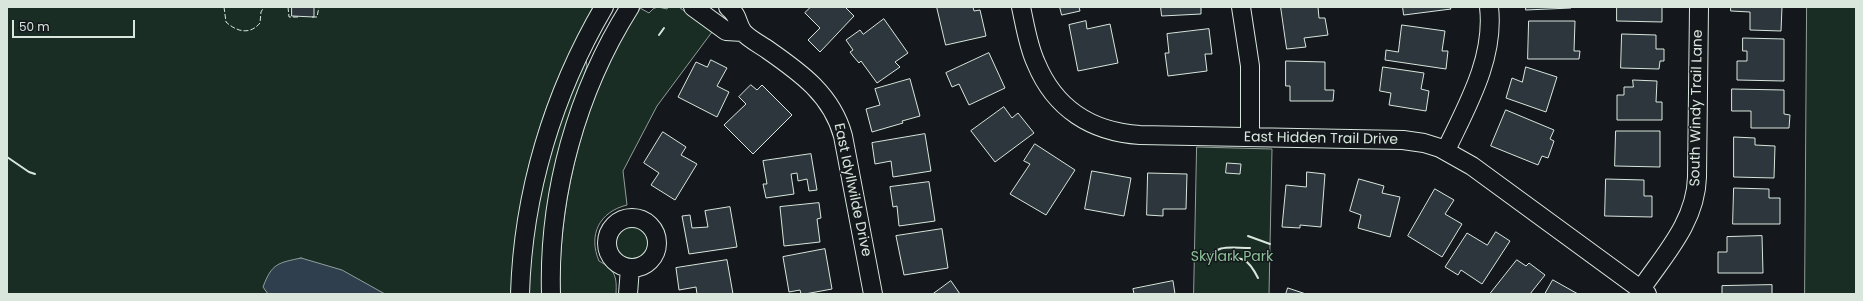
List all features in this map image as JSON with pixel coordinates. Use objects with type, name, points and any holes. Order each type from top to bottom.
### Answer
[{"type":"street","points":[[520,294],[528,217],[542,150],[554,112],[569,75],[604,7]]},
{"type":"street","points":[[551,294],[554,230],[561,180],[568,150],[590,84],[602,56],[630,7]]},
{"type":"street","name":"East Idyllwilde Drive","points":[[693,7],[726,31],[743,32],[814,85],[837,117],[843,136],[874,294]]},
{"type":"street","points":[[728,7],[736,13],[743,32]]},
{"type":"street","name":"East Hidden Trail Drive","points":[[1021,7],[1032,52],[1041,74],[1054,95],[1084,120],[1101,128],[1129,134],[1403,140],[1424,143],[1446,150],[1472,166],[1644,291]]},
{"type":"street","points":[[1241,7],[1250,66],[1250,137]]},
{"type":"street","points":[[1446,150],[1484,61],[1490,25],[1489,7]]},
{"type":"street","name":"South Windy Trail Lane","points":[[1644,291],[1684,226],[1694,198],[1697,177],[1699,7]]},
{"type":"street","points":[[628,294],[630,268]]},
{"type":"green space","points":[[7,7],[593,7],[563,67],[533,149],[520,207],[511,294],[7,294]]},
{"type":"green space","points":[[658,7],[667,9],[668,7],[679,7],[712,32],[657,106],[623,171],[627,205],[617,208],[609,213],[598,226],[595,242],[596,251],[599,261],[609,267],[614,274],[616,294],[560,294],[564,219],[570,182],[590,109],[604,74],[621,40],[640,8],[649,13]]},
{"type":"green space","points":[[1807,7],[1856,7],[1856,294],[1805,294]]},
{"type":"green space","points":[[586,60],[587,66],[575,104],[546,294],[525,294],[532,233],[556,126]]},
{"type":"green space","name":"Skylark Park","points":[[1197,147],[1272,149],[1269,294],[1194,294]]},
{"type":"green space","points":[[632,224],[642,227],[648,233],[651,243],[648,253],[642,259],[632,262],[622,259],[616,253],[613,243],[616,233],[622,227]]},
{"type":"water","points":[[301,258],[342,270],[385,294],[268,294],[263,287],[266,279],[273,269],[281,263]]},
{"type":"building","points":[[292,7],[314,7],[314,17],[292,16]]},
{"type":"building","points":[[811,7],[845,7],[854,16],[820,52],[808,40],[820,28],[805,13]]},
{"type":"building","points":[[937,7],[973,7],[974,11],[980,10],[986,36],[946,45]]},
{"type":"building","points":[[1060,7],[1079,7],[1080,11],[1062,15]]},
{"type":"building","points":[[1161,7],[1201,7],[1201,14],[1162,16]]},
{"type":"building","points":[[1281,7],[1318,7],[1319,18],[1325,18],[1328,35],[1304,38],[1306,47],[1287,49]]},
{"type":"building","points":[[1403,7],[1450,7],[1451,9],[1404,15]]},
{"type":"building","points":[[1526,7],[1571,7],[1571,8],[1526,10]]},
{"type":"building","points":[[1617,7],[1662,7],[1662,22],[1617,21]]},
{"type":"building","points":[[1731,7],[1782,7],[1781,31],[1750,30],[1750,12],[1731,11]]},
{"type":"building","points":[[884,19],[908,53],[895,62],[900,67],[877,83],[861,61],[859,63],[850,52],[853,50],[846,40],[860,30],[863,34]]},
{"type":"building","points":[[1086,21],[1087,29],[1110,24],[1118,63],[1078,71],[1069,25]]},
{"type":"building","points":[[1529,21],[1575,21],[1574,51],[1580,51],[1579,59],[1528,59]]},
{"type":"building","points":[[1402,25],[1445,31],[1442,51],[1448,51],[1446,69],[1385,60],[1386,50],[1398,52]]},
{"type":"building","points":[[1209,29],[1212,54],[1205,54],[1207,71],[1168,76],[1165,53],[1169,53],[1167,34]]},
{"type":"building","points":[[1622,34],[1656,35],[1656,49],[1664,49],[1664,61],[1660,61],[1659,69],[1621,68]]},
{"type":"building","points":[[1743,38],[1784,39],[1784,81],[1737,80],[1737,61],[1747,61],[1747,51],[1743,51]]},
{"type":"building","points":[[989,53],[1005,88],[969,105],[959,84],[952,87],[946,73]]},
{"type":"building","points":[[711,60],[727,68],[717,86],[729,92],[717,117],[678,97],[696,62],[707,67]]},
{"type":"building","points":[[1286,61],[1325,62],[1325,90],[1334,90],[1333,101],[1290,101],[1290,86],[1286,86]]},
{"type":"building","points":[[1383,67],[1424,73],[1421,89],[1429,91],[1426,111],[1389,105],[1391,93],[1380,91]]},
{"type":"building","points":[[1526,67],[1557,77],[1546,112],[1506,98],[1512,78],[1522,82]]},
{"type":"building","points":[[910,79],[920,116],[902,121],[903,123],[872,132],[866,109],[880,105],[875,89]]},
{"type":"building","points":[[1633,80],[1657,81],[1656,102],[1662,102],[1662,120],[1617,120],[1617,95],[1624,95],[1624,87],[1633,87]]},
{"type":"building","points":[[751,85],[757,90],[762,85],[792,115],[753,154],[724,125],[746,104],[739,97]]},
{"type":"building","points":[[1732,89],[1784,90],[1784,114],[1790,115],[1789,128],[1751,128],[1751,111],[1732,111]]},
{"type":"building","points":[[1004,107],[1012,118],[1018,113],[1034,133],[995,162],[971,131]]},
{"type":"building","points":[[1506,110],[1554,130],[1550,139],[1554,141],[1548,158],[1542,156],[1538,165],[1491,146]]},
{"type":"building","points":[[1616,131],[1660,131],[1660,167],[1615,166]]},
{"type":"building","points":[[663,132],[686,147],[681,155],[697,164],[675,200],[651,185],[659,173],[644,163]]},
{"type":"building","points":[[925,134],[931,171],[893,177],[891,161],[875,164],[872,143]]},
{"type":"building","points":[[1734,137],[1755,138],[1755,145],[1775,146],[1774,178],[1734,177]]},
{"type":"building","points":[[1035,144],[1075,170],[1046,215],[1010,194],[1030,164],[1024,161]]},
{"type":"building","points":[[811,154],[817,190],[809,191],[807,179],[798,181],[797,173],[791,174],[794,194],[766,198],[763,184],[767,184],[763,161]]},
{"type":"building","points":[[1227,163],[1241,164],[1240,174],[1226,173]]},
{"type":"building","points":[[1092,171],[1131,178],[1124,216],[1085,209]]},
{"type":"building","points":[[1307,172],[1325,174],[1321,227],[1300,225],[1300,228],[1282,227],[1286,185],[1306,187]]},
{"type":"building","points":[[1148,173],[1187,174],[1186,209],[1163,209],[1163,216],[1147,215]]},
{"type":"building","points":[[1359,179],[1384,186],[1382,193],[1400,197],[1390,237],[1358,228],[1361,215],[1350,211]]},
{"type":"building","points":[[1606,179],[1644,180],[1644,196],[1652,196],[1652,217],[1605,216]]},
{"type":"building","points":[[929,182],[935,221],[899,226],[897,206],[893,207],[890,187]]},
{"type":"building","points":[[1734,188],[1769,189],[1769,198],[1780,198],[1780,224],[1733,224]]},
{"type":"building","points":[[1435,189],[1454,200],[1445,214],[1462,224],[1442,257],[1408,236]]},
{"type":"building","points":[[819,203],[821,218],[817,219],[820,242],[784,246],[780,207]]},
{"type":"building","points":[[730,207],[737,247],[689,254],[682,216],[690,215],[692,228],[708,227],[705,211]]},
{"type":"building","points":[[942,229],[948,268],[904,275],[896,236]]},
{"type":"building","points":[[1496,232],[1510,241],[1482,284],[1461,270],[1458,275],[1445,267],[1467,233],[1487,245]]},
{"type":"building","points":[[1762,236],[1763,273],[1718,273],[1718,252],[1727,252],[1727,237]]},
{"type":"building","points":[[825,249],[832,289],[805,294],[801,294],[800,290],[789,292],[783,257]]},
{"type":"building","points":[[727,260],[733,294],[697,294],[696,287],[679,290],[676,268]]},
{"type":"building","points":[[1517,260],[1526,266],[1529,263],[1545,275],[1530,294],[1490,294]]},
{"type":"building","points":[[1553,280],[1578,294],[1545,294]]},
{"type":"building","points":[[951,281],[960,294],[933,294]]},
{"type":"building","points":[[1173,281],[1175,294],[1134,294],[1133,289]]},
{"type":"building","points":[[1772,285],[1772,294],[1722,294],[1722,286]]},
{"type":"building","points":[[1288,288],[1306,294],[1286,294]]},
{"type":"fence","points":[[224,7],[226,22],[243,31],[248,31],[260,23],[261,12],[264,7]]},
{"type":"fence","points":[[288,7],[289,17],[300,17]]},
{"type":"fence","points":[[312,17],[317,17],[319,7]]},
{"type":"wall","points":[[659,35],[664,28]]},
{"type":"wall","points":[[7,157],[29,172],[35,174]]},
{"type":"wall","points":[[1248,236],[1270,244]]},
{"type":"wall","points":[[1206,261],[1210,255],[1220,249],[1231,247],[1250,248]]},
{"type":"wall","points":[[1220,261],[1234,258],[1244,260],[1251,266],[1258,278]]}]
